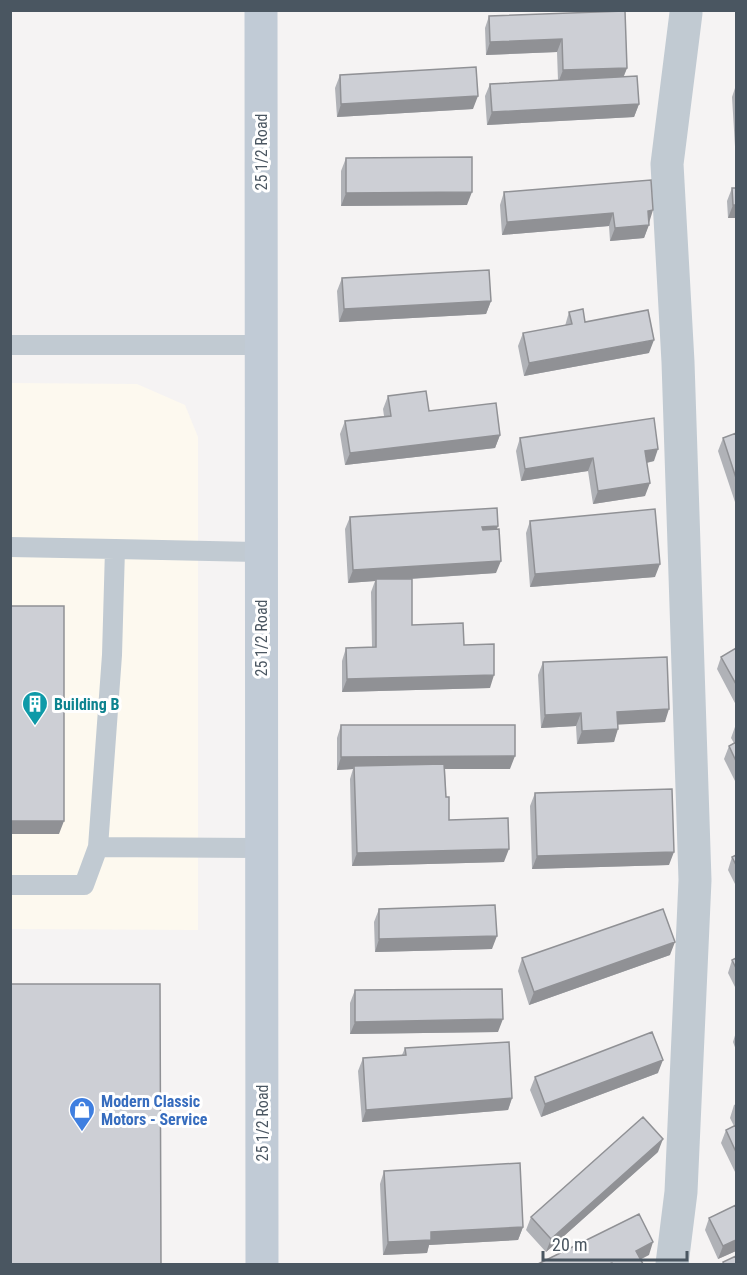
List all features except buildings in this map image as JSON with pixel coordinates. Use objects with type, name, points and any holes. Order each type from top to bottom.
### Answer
[{"type":"street","name":"25 1/2 Road","points":[[261,10],[262,1264]]},
{"type":"street","points":[[672,1264],[681,1192],[695,880],[678,362],[667,164],[686,13]]},
{"type":"lane","points":[[10,345],[261,345]]},
{"type":"lane","points":[[10,547],[261,552]]},
{"type":"lane","points":[[10,885],[84,885],[98,847],[112,655],[115,549]]},
{"type":"lane","points":[[98,847],[262,848]]},
{"type":"shaded area","points":[[11,383],[137,384],[185,405],[198,437],[198,930],[11,929]]},
{"type":"place","name":"Building B","points":[[35,727]]},
{"type":"place","name":"Modern Classic Motors - Service","points":[[82,1133]]}]
